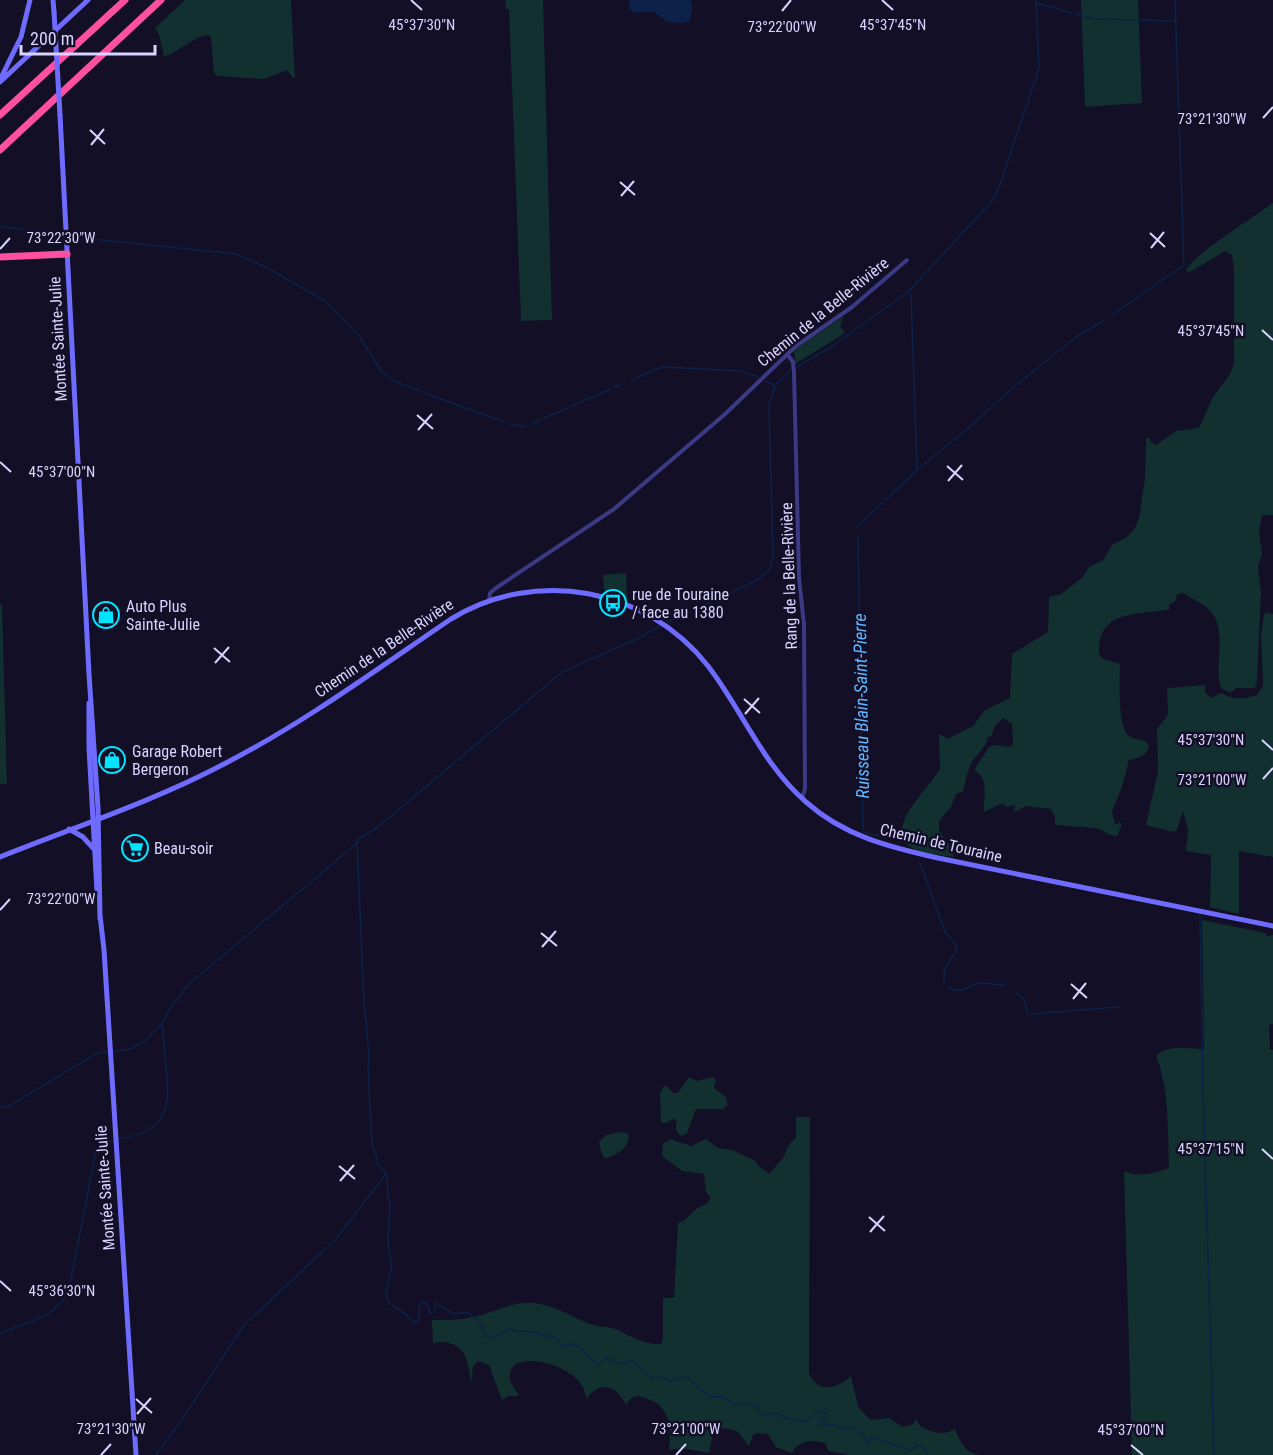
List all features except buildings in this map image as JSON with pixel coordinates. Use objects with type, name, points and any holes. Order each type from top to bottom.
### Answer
[{"type":"highway","points":[[0,115],[125,0]]},
{"type":"highway","points":[[0,150],[161,0]]},
{"type":"highway","points":[[0,257],[67,254]]},
{"type":"main road","points":[[0,81],[21,37],[30,0]]},
{"type":"main road","name":"Montée Sainte-Julie","points":[[53,0],[100,918]]},
{"type":"main road","points":[[0,81],[88,0]]},
{"type":"main road","name":"Chemin de Touraine","points":[[489,601],[533,591],[580,591],[625,603],[667,626],[687,643],[710,668],[778,773],[801,799],[840,827],[864,839],[883,845],[1273,926]]},
{"type":"main road","name":"Chemin de la Belle-Rivière","points":[[0,857],[184,784],[252,750],[320,708],[451,618],[489,601]]},
{"type":"main road","name":"Montée Sainte-Julie","points":[[96,820],[94,849],[128,1304],[136,1455]]},
{"type":"main road","points":[[69,829],[85,838],[94,849]]},
{"type":"street","name":"Chemin de la Belle-Rivière","points":[[489,601],[490,593],[496,588],[600,519],[669,464],[788,354],[854,305],[907,260]]},
{"type":"street","name":"Rang de la Belle-Rivière","points":[[788,354],[793,366],[799,578],[804,625],[806,782],[805,792],[801,799]]},
{"type":"green space","points":[[185,0],[291,0],[295,78],[287,70],[264,79],[217,76],[214,73],[211,37],[208,35],[199,37],[164,56],[155,28]]},
{"type":"green space","points":[[506,0],[543,0],[552,320],[521,321],[509,9],[505,9]]},
{"type":"green space","points":[[1081,0],[1138,0],[1142,103],[1085,107]]},
{"type":"green space","points":[[1273,203],[1273,515],[1262,515],[1259,532],[1262,553],[1258,568],[1261,592],[1255,688],[1236,688],[1229,692],[1221,688],[1218,670],[1220,639],[1216,620],[1205,606],[1183,593],[1177,594],[1176,600],[1169,605],[1170,609],[1133,614],[1112,621],[1100,639],[1099,654],[1103,659],[1120,664],[1120,701],[1124,729],[1130,737],[1146,741],[1149,746],[1144,754],[1129,760],[1122,787],[1112,811],[1115,824],[1118,824],[1118,821],[1122,824],[1117,836],[1095,828],[1055,825],[1055,817],[1051,809],[1025,806],[1014,811],[1015,805],[1006,807],[1003,803],[984,812],[984,783],[974,770],[989,747],[995,745],[1009,747],[1013,744],[1012,724],[1003,718],[995,726],[984,747],[972,762],[963,791],[956,794],[951,807],[939,821],[939,830],[954,853],[953,857],[916,850],[905,842],[902,832],[904,821],[940,769],[939,735],[947,739],[973,726],[985,710],[1010,698],[1012,654],[1048,632],[1049,597],[1061,594],[1082,578],[1089,567],[1103,560],[1113,544],[1127,537],[1135,528],[1139,518],[1145,478],[1146,438],[1156,445],[1176,431],[1199,428],[1213,397],[1230,374],[1234,363],[1232,255],[1225,251],[1192,271],[1187,272],[1186,270],[1212,245]]},
{"type":"green space","points":[[844,316],[840,326],[845,333],[795,364],[794,350]]},
{"type":"green space","points":[[626,573],[627,598],[604,590],[603,575]]},
{"type":"green space","points":[[0,604],[2,605],[7,784],[0,784]]},
{"type":"green space","points":[[1267,612],[1273,614],[1273,857],[1239,851],[1239,914],[1210,907],[1211,855],[1186,851],[1188,830],[1183,811],[1177,830],[1174,832],[1146,825],[1158,771],[1157,729],[1168,715],[1167,688],[1205,685],[1205,692],[1211,698],[1221,693],[1239,698],[1257,695],[1263,686],[1261,634],[1264,615]]},
{"type":"green space","points":[[1202,920],[1266,933],[1267,936],[1273,935],[1273,1024],[1269,1025],[1270,1050],[1273,1050],[1273,1455],[1132,1455],[1124,1171],[1140,1174],[1169,1168],[1166,1096],[1156,1056],[1172,1049],[1204,1049]]},
{"type":"green space","points":[[689,1077],[697,1081],[713,1077],[716,1081],[714,1088],[725,1096],[728,1105],[723,1109],[696,1109],[687,1133],[682,1136],[676,1129],[677,1120],[661,1123],[660,1093],[664,1086],[673,1093],[678,1093]]},
{"type":"green space","points":[[796,1117],[810,1117],[809,1373],[813,1380],[822,1387],[840,1384],[851,1376],[858,1406],[867,1417],[872,1420],[889,1418],[903,1427],[913,1424],[916,1419],[920,1426],[938,1433],[955,1429],[961,1443],[968,1450],[981,1455],[849,1455],[829,1451],[825,1443],[815,1441],[802,1443],[792,1453],[776,1447],[768,1434],[753,1435],[749,1446],[737,1431],[724,1428],[713,1433],[709,1453],[681,1448],[669,1450],[670,1430],[666,1414],[656,1403],[648,1399],[637,1396],[631,1398],[626,1405],[613,1389],[603,1387],[597,1389],[586,1399],[583,1387],[574,1376],[561,1368],[531,1361],[519,1363],[511,1369],[510,1380],[519,1396],[508,1396],[502,1400],[489,1365],[478,1361],[473,1366],[471,1384],[467,1361],[461,1350],[452,1344],[440,1342],[433,1344],[432,1320],[467,1318],[516,1304],[532,1303],[552,1307],[591,1324],[618,1330],[644,1342],[661,1344],[663,1298],[674,1298],[678,1223],[711,1198],[706,1192],[704,1174],[682,1171],[662,1156],[663,1144],[670,1139],[691,1146],[706,1139],[718,1148],[732,1150],[756,1161],[769,1174],[783,1158],[788,1146],[796,1137]]},
{"type":"green space","points":[[628,1133],[627,1143],[618,1153],[605,1159],[599,1142],[606,1135]]},
{"type":"water","points":[[630,0],[691,0],[690,21],[667,22],[653,11],[634,13],[628,8]]},
{"type":"waterway","points":[[797,367],[834,345],[909,291],[992,201],[1000,185],[1039,69],[1036,0]]},
{"type":"waterway","points":[[1112,315],[1184,265],[1175,0]]},
{"type":"waterway","points":[[1037,3],[1071,13]]},
{"type":"waterway","points":[[1075,14],[1094,19],[1175,21]]},
{"type":"waterway","points":[[0,226],[57,235]]},
{"type":"waterway","points":[[73,237],[236,254],[268,268]]},
{"type":"waterway","points":[[271,270],[325,301],[359,336],[382,372],[394,381],[421,391]]},
{"type":"waterway","points":[[909,292],[911,296],[917,469]]},
{"type":"waterway","points":[[858,526],[917,470],[1009,391],[1076,337],[1103,321]]},
{"type":"waterway","points":[[631,381],[665,367],[740,371],[759,377]]},
{"type":"waterway","points":[[666,623],[756,581],[769,570],[773,559],[769,405],[775,386],[790,371]]},
{"type":"waterway","points":[[765,381],[774,385]]},
{"type":"waterway","points":[[615,387],[621,384]]},
{"type":"waterway","points":[[572,406],[611,389]]},
{"type":"waterway","points":[[424,393],[504,422]]},
{"type":"waterway","points":[[544,418],[568,408]]},
{"type":"waterway","points":[[532,424],[540,420]]},
{"type":"waterway","points":[[509,424],[525,427]]},
{"type":"waterway","name":"Ruisseau Blain-Saint-Pierre","points":[[858,536],[863,829],[866,833],[904,841],[906,844]]},
{"type":"waterway","points":[[309,884],[360,838],[378,827],[562,672],[641,637],[661,625]]},
{"type":"waterway","points":[[357,842],[372,1146],[377,1157],[376,1163],[388,1179],[387,1192],[390,1201],[388,1244],[392,1266],[386,1291],[389,1303],[415,1323],[419,1320],[419,1307],[423,1302],[428,1305],[430,1313],[434,1312],[436,1303],[454,1314],[467,1312],[480,1322],[486,1337],[491,1338],[511,1329],[536,1332],[554,1337],[565,1347],[571,1344],[579,1347],[596,1364],[606,1358],[622,1364],[632,1361],[651,1377],[665,1378],[672,1382],[675,1379],[688,1377],[711,1397],[723,1396],[734,1405],[745,1403],[758,1407],[762,1415],[776,1413],[785,1418],[805,1422],[821,1410],[827,1415],[820,1423],[821,1425],[835,1425],[842,1429],[851,1427],[863,1435],[868,1443],[874,1438],[910,1450],[921,1445],[929,1455]]},
{"type":"waterway","name":"Ruisseau Blain-Saint-Pierre","points":[[920,863],[945,932],[952,939],[956,949],[946,966],[944,983]]},
{"type":"waterway","points":[[112,1052],[130,1049],[146,1040],[162,1023],[189,984],[306,886]]},
{"type":"waterway","points":[[1200,916],[1214,1455]]},
{"type":"waterway","name":"Ruisseau Blain-Saint-Pierre","points":[[949,987],[952,990],[961,990],[979,983],[1005,985]]},
{"type":"waterway","name":"Ruisseau Blain-Saint-Pierre","points":[[1015,991],[1024,999],[1027,1012],[1030,1014],[1118,1007]]},
{"type":"waterway","points":[[118,1139],[150,1129],[157,1123],[165,1109],[167,1083],[162,1023]]},
{"type":"waterway","points":[[0,1108],[9,1106],[97,1053],[107,1052]]},
{"type":"waterway","points":[[0,1333],[40,1318],[57,1307],[64,1299],[69,1290],[95,1156],[101,1145],[114,1140]]},
{"type":"waterway","points":[[156,1455],[244,1325],[335,1240],[386,1174]]},
{"type":"place","name":"rue de Touraine / face au 1380","points":[[613,603]]},
{"type":"place","name":"Auto Plus Sainte-Julie","points":[[106,615]]},
{"type":"place","name":"Garage Robert Bergeron","points":[[112,760]]},
{"type":"place","name":"Beau-soir","points":[[135,848]]}]
